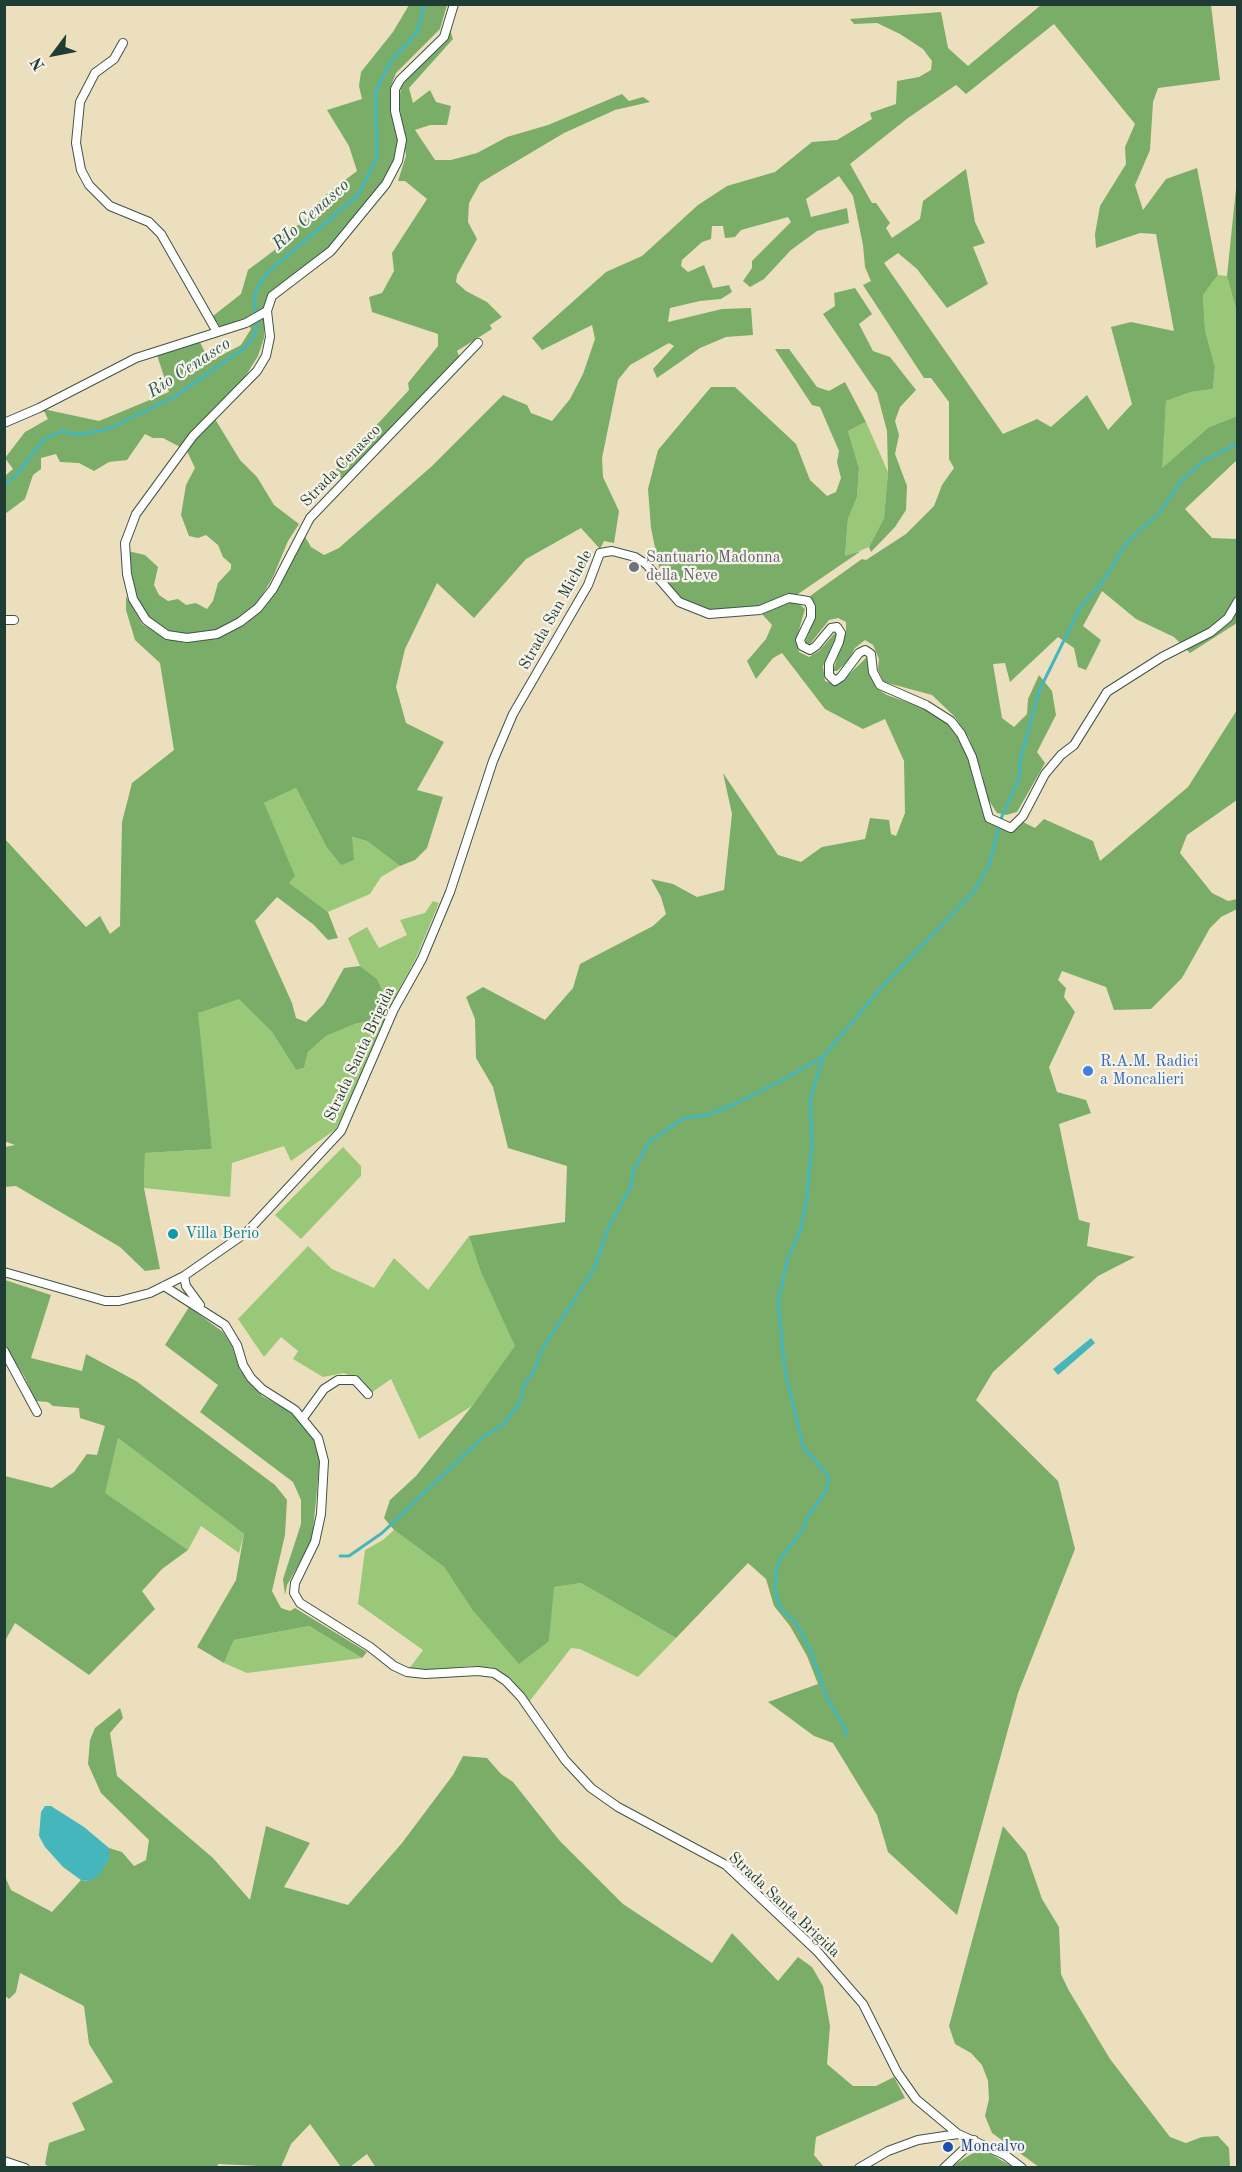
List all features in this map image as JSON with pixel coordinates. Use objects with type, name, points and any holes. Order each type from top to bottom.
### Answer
[{"type":"street","points":[[4,423],[39,408],[136,357],[246,323],[267,311],[272,296],[331,251],[386,184],[398,161],[402,140],[395,111],[395,89],[400,80],[444,37],[454,4]]},
{"type":"street","points":[[123,43],[114,59],[95,73],[80,102],[76,143],[81,170],[89,185],[110,206],[149,222],[161,234],[217,332]]},
{"type":"street","name":"Strada Cenasco","points":[[267,311],[270,336],[266,356],[257,371],[193,436],[164,473],[136,514],[125,543],[127,574],[133,599],[146,620],[167,635],[187,638],[217,634],[240,622],[258,608],[273,589],[310,518],[478,343]]},
{"type":"street","name":"Strada San Michele","points":[[422,959],[450,892],[489,770],[513,714],[588,585],[598,556],[605,551],[625,553],[641,560],[679,602],[709,614],[760,610],[789,598],[808,601],[811,607],[811,617],[800,640],[802,646],[810,650],[831,628],[837,627],[841,633],[829,664],[829,675],[835,681],[841,677],[858,653],[865,650],[871,654],[873,672],[880,685],[926,705],[951,721],[961,734],[972,757],[992,820],[1011,828],[1023,816],[1045,774],[1061,755],[1074,745],[1107,692],[1162,657],[1211,632],[1228,618],[1238,601]]},
{"type":"street","points":[[4,620],[14,620]]},
{"type":"street","name":"Strada Santa Brigida","points":[[4,1272],[105,1300],[129,1299],[184,1276],[247,1232],[341,1131],[394,1009],[422,959]]},
{"type":"street","name":"Strada Santa Brigida","points":[[184,1276],[186,1286],[206,1313]]},
{"type":"street","name":"Strada Santa Brigida","points":[[164,1286],[225,1325],[231,1333],[243,1365],[257,1383],[303,1418],[322,1450],[324,1479],[321,1514],[315,1542],[295,1583],[294,1593],[300,1603],[370,1647],[394,1666],[407,1672],[425,1674],[478,1671],[494,1673],[506,1681],[521,1697],[565,1760],[591,1788],[618,1807],[726,1865],[811,1945],[863,2004],[897,2072],[916,2099],[958,2134],[1005,2155],[1022,2168]]},
{"type":"street","points":[[4,1351],[37,1412]]},
{"type":"street","points":[[303,1418],[324,1389],[338,1380],[355,1380],[368,1394]]},
{"type":"street","points":[[860,2168],[888,2151],[918,2140],[958,2134]]},
{"type":"street","points":[[945,2168],[974,2140]]},
{"type":"street","points":[[4,2161],[25,2168]]},
{"type":"green space","points":[[409,5],[447,5],[440,29],[396,73],[391,86],[390,109],[398,140],[394,161],[385,182],[330,248],[271,292],[264,308],[264,338],[258,356],[240,385],[207,416],[180,447],[163,438],[153,438],[145,434],[127,460],[109,462],[94,471],[79,463],[60,462],[56,454],[41,458],[41,469],[33,475],[25,499],[5,514],[5,476],[13,469],[5,458],[25,432],[48,419],[43,409],[99,421],[169,392],[157,355],[200,342],[208,359],[218,357],[241,345],[251,329],[245,318],[220,327],[213,316],[241,294],[248,270],[276,249],[281,234],[302,223],[324,196],[357,171],[349,146],[327,110],[362,99],[359,86],[361,72],[393,32]]},
{"type":"green space","points":[[1041,5],[1211,5],[1220,80],[1158,88],[1153,102],[1150,150],[1135,185],[1143,210],[1166,179],[1197,168],[1218,275],[1203,295],[1205,330],[1215,367],[1213,389],[1191,392],[1166,401],[1162,468],[1209,427],[1237,416],[1237,460],[1185,509],[1212,538],[1237,539],[1237,623],[1190,653],[1174,637],[1136,619],[1102,591],[1083,626],[1101,640],[1086,670],[1078,667],[1074,648],[1058,637],[1010,682],[1005,663],[993,664],[1002,718],[1014,727],[1027,714],[1028,699],[1039,675],[1052,691],[1056,715],[1037,752],[1045,763],[1017,812],[1006,815],[997,813],[986,796],[982,773],[969,738],[955,717],[932,695],[884,682],[878,670],[879,659],[873,645],[865,640],[855,648],[848,661],[837,671],[833,671],[846,631],[846,622],[838,618],[829,620],[810,644],[805,643],[815,617],[815,606],[810,596],[862,559],[866,560],[906,534],[934,506],[942,485],[954,468],[949,459],[949,402],[931,378],[924,378],[863,285],[871,281],[865,267],[853,196],[839,176],[806,199],[811,217],[847,208],[849,223],[817,231],[791,250],[764,279],[750,287],[743,281],[752,268],[752,261],[791,222],[788,217],[741,230],[735,237],[725,238],[723,226],[712,226],[711,239],[702,242],[682,260],[681,266],[688,272],[704,265],[713,288],[729,285],[732,292],[721,299],[670,308],[668,322],[722,309],[751,308],[753,335],[726,337],[700,348],[657,378],[653,369],[674,346],[669,343],[630,365],[618,380],[602,458],[603,477],[619,511],[614,543],[604,541],[600,549],[581,528],[526,559],[474,618],[437,583],[405,649],[396,687],[406,723],[444,742],[417,790],[443,797],[427,848],[415,860],[400,866],[367,841],[352,837],[354,860],[341,865],[326,846],[296,788],[264,803],[295,876],[289,883],[328,912],[338,938],[328,940],[314,925],[277,897],[255,921],[292,1003],[296,1018],[306,1022],[324,1004],[344,968],[360,966],[377,979],[385,997],[382,1003],[390,1006],[384,1023],[369,1021],[355,1024],[326,1036],[308,1052],[304,1068],[296,1070],[272,1032],[239,999],[198,1013],[212,1149],[145,1153],[144,1188],[160,1269],[145,1271],[120,1247],[16,1186],[5,1187],[5,1147],[15,1145],[4,1141],[4,838],[86,927],[100,916],[110,934],[120,926],[122,822],[132,783],[174,750],[160,663],[135,640],[126,610],[126,596],[142,624],[166,638],[185,643],[217,638],[242,625],[261,609],[281,582],[304,535],[311,547],[324,555],[339,548],[432,466],[503,395],[527,405],[531,413],[552,421],[570,399],[583,374],[595,339],[592,325],[542,350],[532,338],[606,272],[642,256],[698,205],[727,186],[775,172],[812,142],[837,140],[872,119],[870,113],[896,104],[897,81],[919,77],[931,70],[932,61],[923,49],[900,34],[877,23],[854,24],[850,19],[941,12],[948,48],[968,66]],"holes":[[[1054,24],[1135,124],[1125,147],[1126,164],[1100,206],[1095,234],[1096,248],[1140,233],[1156,234],[1174,331],[1131,322],[1111,327],[1132,404],[1108,430],[1087,395],[1051,427],[1037,419],[1003,434],[884,263],[898,253],[917,269],[947,308],[988,284],[973,247],[985,243],[975,222],[966,169],[923,201],[920,219],[892,238],[886,228],[890,223],[876,203],[872,203],[850,164],[908,118],[956,85],[966,94]]]},
{"type":"green space","points":[[450,30],[453,39],[409,88],[413,103],[430,90],[436,102],[451,106],[447,125],[430,125],[415,130],[435,160],[451,160],[477,153],[507,137],[548,125],[622,94],[629,101],[643,97],[650,102],[615,110],[564,133],[480,183],[469,203],[468,222],[477,239],[457,275],[456,282],[466,291],[487,302],[502,317],[490,325],[492,329],[457,351],[459,356],[342,480],[336,469],[409,390],[408,383],[438,346],[438,334],[372,312],[369,297],[382,293],[394,271],[392,253],[427,199],[405,181],[398,181],[406,156],[399,101],[401,88],[411,72]]},
{"type":"green space","points":[[1237,179],[1237,313],[1227,276]]},
{"type":"green space","points":[[1218,275],[1227,276],[1237,313],[1237,416],[1209,427],[1161,469],[1166,401],[1191,392],[1213,389],[1215,367],[1205,330],[1203,295]]},
{"type":"green space","points":[[855,288],[872,314],[859,324],[873,351],[890,357],[916,390],[900,407],[895,421],[899,435],[895,454],[907,486],[906,510],[895,527],[871,552],[869,547],[884,518],[888,472],[887,431],[877,393],[823,314],[835,306],[834,293]]},
{"type":"green space","points":[[775,349],[789,349],[817,387],[829,391],[845,382],[866,422],[848,431],[859,468],[857,497],[848,519],[845,556],[861,551],[798,594],[759,606],[711,610],[682,599],[669,585],[659,567],[651,528],[648,489],[658,450],[711,387],[735,387],[796,444],[810,480],[827,496],[836,492],[841,478],[837,462],[839,451],[820,407],[812,405]]},
{"type":"green space","points":[[215,419],[240,460],[257,477],[274,505],[299,524],[288,541],[273,577],[256,606],[237,621],[214,631],[193,635],[174,633],[160,627],[145,613],[135,591],[128,551],[145,555],[158,567],[154,585],[159,595],[168,601],[178,599],[186,605],[196,603],[207,609],[213,601],[218,583],[231,569],[231,564],[223,557],[218,545],[206,535],[198,538],[189,536],[181,515],[186,485],[195,468],[186,449]]},
{"type":"green space","points":[[866,422],[888,472],[884,518],[869,547],[845,557],[848,519],[857,497],[859,468],[848,431]]},
{"type":"green space","points":[[788,602],[798,603],[805,609],[796,640],[799,652],[809,657],[819,651],[835,633],[837,635],[823,666],[825,681],[838,685],[868,656],[876,688],[887,695],[926,709],[948,724],[959,736],[991,818],[1006,824],[1020,817],[1023,822],[1035,828],[1044,819],[1093,841],[1100,861],[1188,787],[1237,710],[1237,800],[1187,835],[1180,853],[1212,893],[1228,901],[1237,899],[1237,909],[1221,917],[1210,928],[1182,978],[1151,1009],[1114,1010],[1106,987],[1062,971],[1058,980],[1066,988],[1064,997],[1075,1012],[1049,1067],[1057,1092],[1086,1100],[1091,1113],[1059,1124],[1079,1220],[1090,1223],[1087,1246],[1135,1257],[1098,1276],[993,1372],[976,1400],[1058,1481],[1075,1549],[1018,1693],[957,1915],[888,1852],[877,1815],[833,1743],[814,1736],[768,1702],[818,1684],[807,1656],[790,1626],[774,1606],[766,1579],[748,1563],[676,1638],[581,1583],[554,1587],[549,1641],[519,1664],[471,1608],[444,1567],[394,1530],[384,1518],[390,1500],[416,1476],[472,1406],[515,1346],[480,1270],[469,1236],[565,1222],[567,1166],[508,1148],[493,1087],[476,1058],[475,1019],[466,997],[483,987],[545,1020],[573,988],[580,964],[653,926],[666,914],[661,897],[651,879],[673,884],[697,897],[724,890],[732,814],[723,773],[778,855],[801,862],[822,847],[865,839],[870,818],[889,820],[891,834],[896,836],[905,813],[904,761],[885,719],[863,729],[825,709],[782,653],[773,658],[756,679],[747,661],[766,639],[772,625],[761,613]]},
{"type":"green space","points":[[296,788],[326,846],[351,837],[367,841],[400,866],[381,877],[370,894],[328,912],[288,883],[264,803]]},
{"type":"green space","points":[[433,901],[439,903],[416,958],[390,1006],[382,1004],[377,979],[360,966],[348,938],[367,927],[379,948],[407,935],[400,920],[425,913]]},
{"type":"green space","points":[[239,998],[272,1032],[296,1070],[304,1068],[308,1052],[326,1036],[355,1024],[369,1021],[384,1023],[367,1066],[336,1129],[291,1161],[284,1146],[232,1163],[230,1197],[144,1188],[145,1153],[212,1149],[197,1013]]},
{"type":"green space","points":[[343,1147],[361,1166],[361,1176],[301,1239],[275,1215]]},
{"type":"green space","points":[[469,1236],[480,1270],[516,1346],[472,1406],[419,1439],[391,1379],[371,1393],[364,1382],[344,1373],[323,1377],[293,1359],[298,1351],[281,1337],[264,1357],[238,1319],[308,1246],[332,1269],[374,1288],[394,1258],[428,1290]]},
{"type":"green space","points":[[5,1280],[51,1295],[31,1358],[82,1371],[86,1354],[136,1381],[275,1485],[287,1500],[285,1535],[272,1591],[281,1608],[290,1611],[295,1608],[367,1652],[362,1658],[309,1626],[234,1640],[224,1663],[197,1647],[236,1580],[244,1534],[118,1438],[105,1493],[188,1550],[162,1569],[142,1591],[155,1609],[89,1675],[15,1623],[5,1641],[5,1476],[52,1488],[74,1472],[87,1454],[97,1455],[105,1426],[80,1418],[79,1408],[53,1406],[48,1402],[36,1401],[24,1376],[5,1346]]},
{"type":"green space","points":[[189,1307],[223,1332],[232,1346],[240,1370],[262,1396],[289,1411],[315,1440],[320,1458],[312,1541],[287,1585],[285,1595],[283,1579],[301,1524],[301,1500],[293,1482],[200,1412],[218,1385],[165,1345]]},
{"type":"green space","points":[[118,1438],[244,1534],[239,1553],[201,1526],[188,1550],[104,1493]]},
{"type":"green space","points":[[394,1530],[444,1567],[471,1608],[549,1641],[553,1587],[581,1583],[676,1638],[638,1677],[580,1649],[571,1648],[529,1702],[512,1680],[494,1668],[470,1666],[425,1671],[409,1669],[423,1650],[358,1604],[365,1550],[383,1540]]},
{"type":"green space","points":[[309,1626],[362,1658],[247,1673],[224,1663],[234,1640]]},
{"type":"green space","points":[[120,1708],[123,1718],[110,1733],[117,1776],[213,1858],[250,1900],[266,1826],[310,1843],[284,1887],[348,1905],[402,1843],[453,1775],[463,1756],[487,1758],[501,1774],[513,1782],[559,1840],[623,1904],[712,1963],[732,1933],[778,1981],[798,1957],[812,1967],[823,1986],[830,2026],[827,2064],[853,2086],[876,2086],[894,2077],[905,2098],[816,2137],[814,2155],[824,2167],[376,2168],[367,2154],[350,2167],[341,2167],[310,2124],[291,2144],[281,2167],[218,2164],[217,2168],[49,2167],[45,2164],[49,2143],[85,2130],[72,2103],[113,2082],[89,2044],[84,2006],[20,1973],[16,1992],[9,1999],[5,1996],[4,1874],[11,1890],[52,1912],[81,1880],[90,1881],[109,1860],[109,1848],[122,1852],[134,1866],[146,1860],[149,1840],[101,1793],[88,1764],[90,1740],[95,1728]]},
{"type":"green space","points":[[1003,1826],[1026,1853],[1042,1899],[1059,1927],[1061,1974],[1110,2059],[1170,2137],[1186,2143],[1202,2137],[1218,2136],[1229,2148],[1230,2167],[1039,2167],[992,2133],[985,2116],[989,2099],[988,2081],[982,2065],[971,2053],[955,2044],[949,2026]]},
{"type":"green space","points":[[987,2152],[1015,2168],[949,2168],[973,2153]]},
{"type":"water","points":[[1091,1338],[1095,1343],[1058,1375],[1053,1369]]},
{"type":"water","points":[[45,1806],[51,1806],[84,1827],[109,1848],[109,1860],[99,1875],[90,1881],[81,1880],[63,1867],[45,1847],[39,1836],[41,1812]]},
{"type":"waterway","name":"RIo Cenasco","points":[[255,311],[255,293],[265,275],[358,195],[377,158],[376,90],[391,61],[417,32],[425,4]]},
{"type":"waterway","name":"Rio Cenasco","points":[[4,486],[18,473],[44,439],[62,431],[77,435],[108,429],[174,397],[246,347],[255,334],[257,323]]},
{"type":"waterway","points":[[786,1078],[823,1057],[880,989],[975,890],[989,865],[1002,816],[1020,776],[1020,761],[1039,691],[1080,608],[1103,581],[1127,542],[1158,514],[1182,480],[1202,462],[1238,443]]},
{"type":"waterway","points":[[823,1057],[810,1100],[812,1143],[807,1197],[801,1229],[788,1257],[778,1303],[785,1371],[803,1446],[829,1477],[826,1491],[807,1517],[803,1530],[782,1556],[776,1570],[775,1589],[780,1608],[796,1623],[811,1651],[826,1696],[846,1731],[846,1736]]},
{"type":"waterway","points":[[340,1556],[349,1556],[382,1533],[483,1437],[504,1424],[520,1402],[524,1385],[534,1371],[542,1349],[594,1269],[609,1226],[632,1185],[632,1173],[649,1142],[684,1118],[707,1115],[735,1104],[784,1079]]},
{"type":"place","name":"Santuario Madonna della Neve","points":[[634,567]]},
{"type":"place","name":"R.A.M. Radici a Moncalieri","points":[[1088,1071]]},
{"type":"place","name":"Villa Berio","points":[[173,1234]]},
{"type":"place","name":"Moncalvo","points":[[948,2147]]}]
